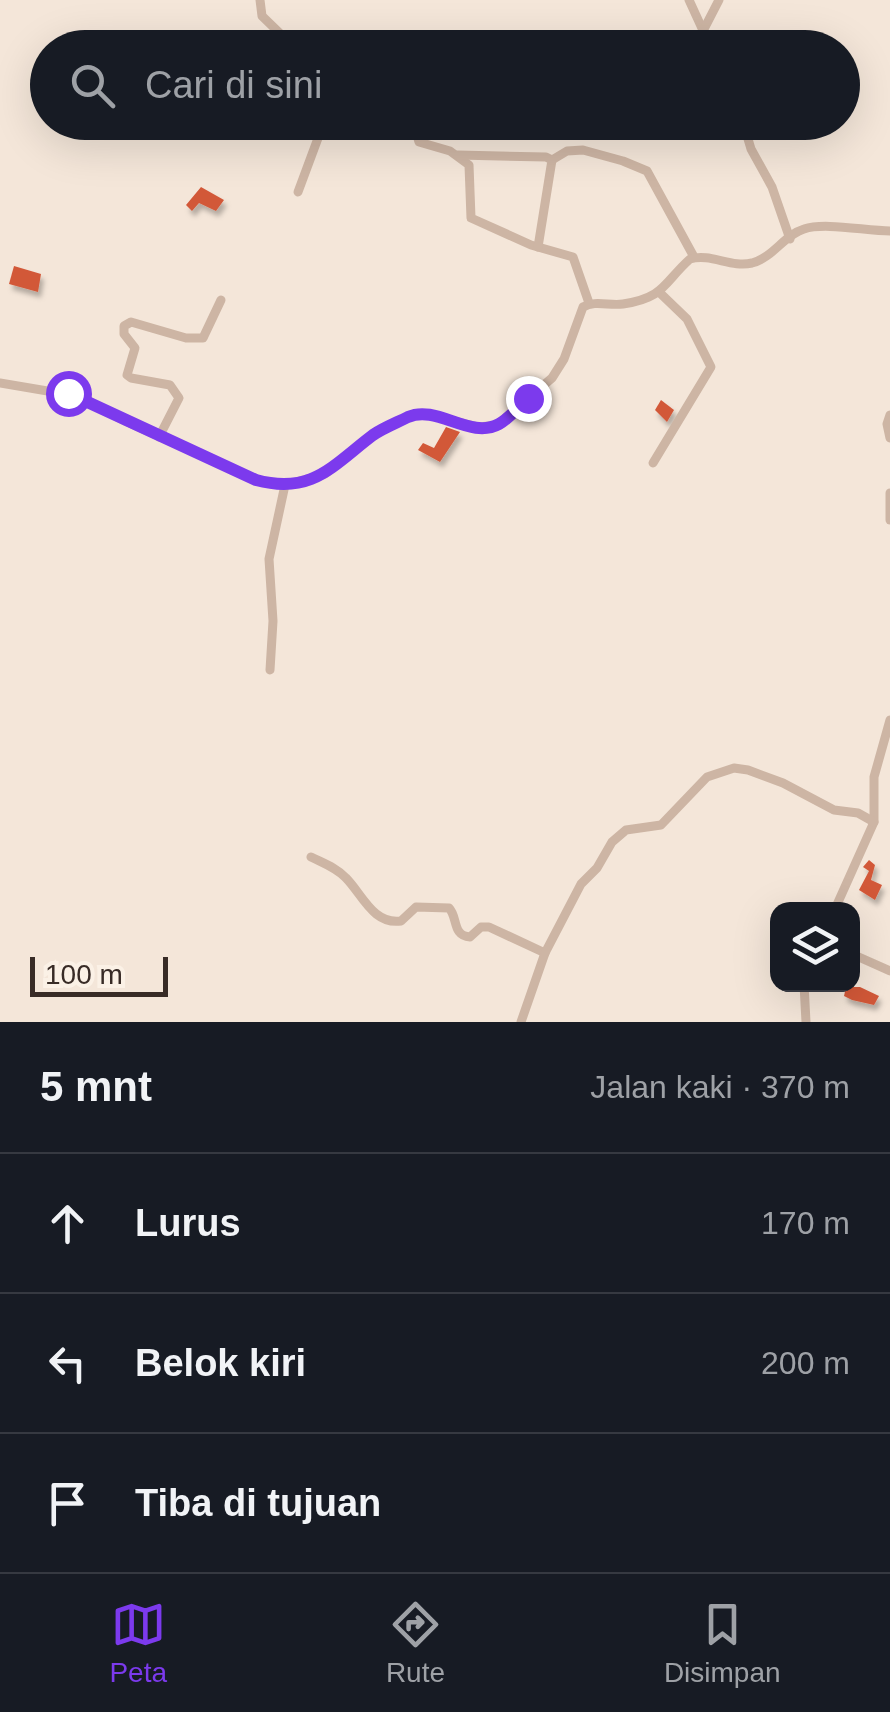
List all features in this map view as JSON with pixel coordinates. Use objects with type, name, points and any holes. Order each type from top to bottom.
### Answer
[{"type":"street","points":[[260,0],[262,16],[276,30]]},
{"type":"street","points":[[689,0],[703,30]]},
{"type":"street","points":[[704,30],[719,0]]},
{"type":"street","points":[[298,192],[317,140]]},
{"type":"street","points":[[417,140],[458,155],[552,160]]},
{"type":"street","points":[[749,140],[772,187],[790,239]]},
{"type":"street","points":[[538,247],[552,160],[567,151],[583,150],[624,160],[647,171],[694,257]]},
{"type":"street","points":[[458,155],[471,172],[471,218],[538,247],[573,257],[589,303]]},
{"type":"street","points":[[0,383],[77,396],[256,480],[285,485],[326,474],[379,431],[415,415],[426,414],[479,427],[497,426],[552,378],[564,358],[577,316],[589,303],[626,304],[659,292],[694,257],[750,264],[766,257],[800,230],[813,227],[890,232]]},
{"type":"street","points":[[653,464],[711,367],[686,319],[659,292]]},
{"type":"street","points":[[159,437],[179,398],[170,385],[130,378],[135,348],[124,334],[124,326],[131,322],[186,338],[203,338],[220,300]]},
{"type":"street","points":[[890,415],[890,438]]},
{"type":"street","points":[[270,670],[269,559],[285,485]]},
{"type":"street","points":[[890,493],[890,520]]},
{"type":"street","points":[[839,902],[874,822],[881,796],[874,777],[890,720]]},
{"type":"street","points":[[521,1022],[544,953],[581,884],[598,868],[616,837],[626,830],[659,826],[707,777],[734,768],[748,770],[834,810],[858,813],[874,822]]},
{"type":"street","points":[[311,856],[344,876],[367,905],[386,920],[400,921],[417,907],[450,908],[463,936],[470,937],[489,927],[544,953]]},
{"type":"street","points":[[860,958],[890,971]]},
{"type":"street","points":[[804,992],[806,1022]]},
{"type":"building","points":[[201,187],[224,200],[216,211],[199,203],[192,211],[186,205]]},
{"type":"building","points":[[14,266],[41,274],[38,292],[9,284]]},
{"type":"building","points":[[661,400],[674,410],[667,422],[655,410]]},
{"type":"building","points":[[446,427],[460,432],[440,462],[418,450],[423,443],[434,448]]},
{"type":"building","points":[[869,860],[875,865],[871,880],[882,885],[875,900],[859,890],[869,871],[863,867]]},
{"type":"building","points":[[860,987],[879,996],[874,1005],[844,996],[845,992],[860,992]]},
{"type":"route","points":[[68,393],[256,480],[285,485],[326,474],[379,431],[409,417],[426,414],[488,428],[497,426],[528,398]]}]
